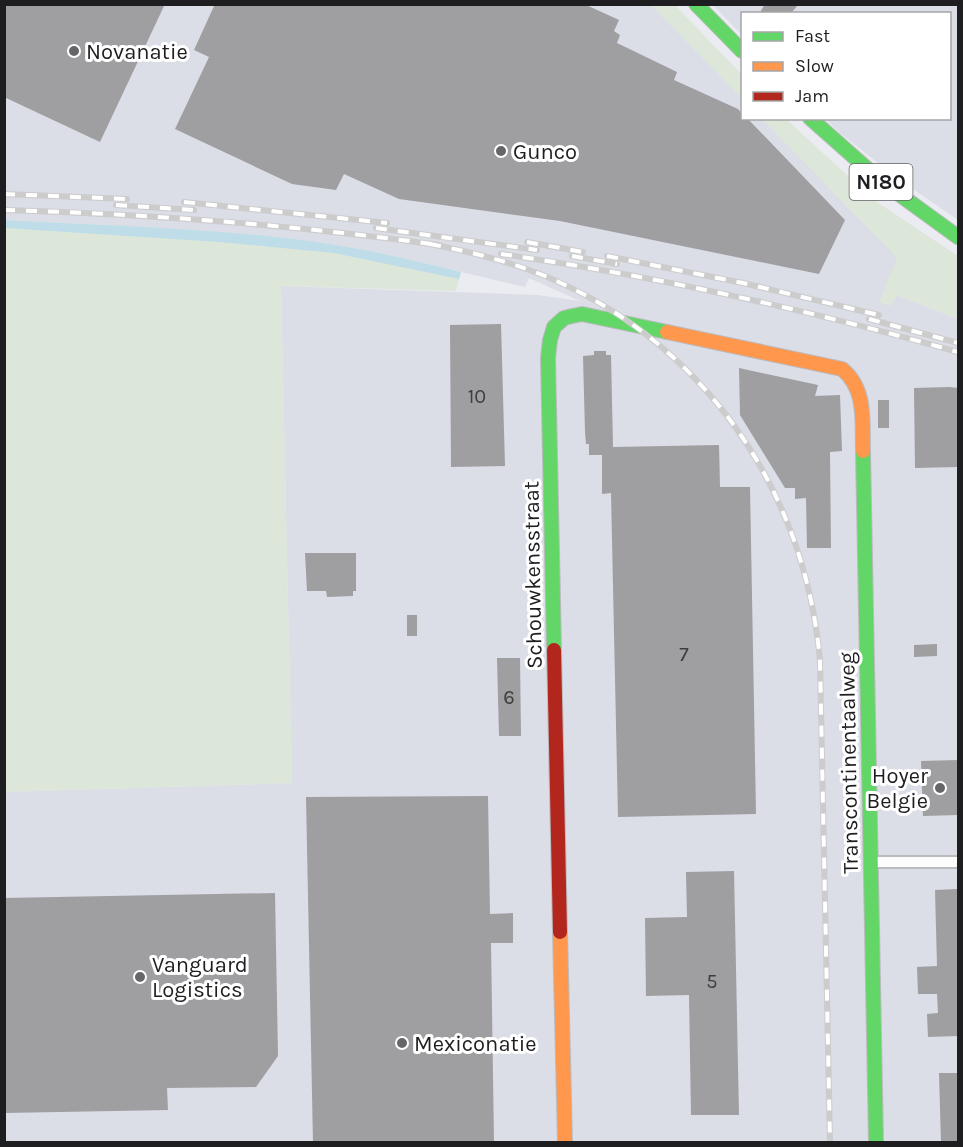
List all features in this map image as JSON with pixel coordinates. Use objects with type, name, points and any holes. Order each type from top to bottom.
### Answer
[{"type":"street","points":[[696,4],[741,50]]},
{"type":"street","name":"N180","points":[[812,120],[895,195],[958,237]]},
{"type":"street","name":"Schouwkensstraat","points":[[565,1143],[548,369],[552,329],[565,317],[582,314],[831,366],[848,373],[857,384]]},
{"type":"street","name":"Transcontinentaalweg","points":[[857,384],[862,414],[876,1143]]},
{"type":"street","points":[[871,862],[958,862]]},
{"type":"shaded area","points":[[5,5],[651,5],[741,97],[741,120],[763,120],[898,258],[897,295],[958,319],[958,1142],[5,1142],[4,792],[292,783],[281,286],[537,295],[580,301],[529,278],[525,287],[415,261],[322,243],[226,234],[5,220]]},
{"type":"shaded area","points":[[651,5],[675,5],[741,74],[741,97]]},
{"type":"shaded area","points":[[713,5],[958,5],[958,220],[897,178],[827,120],[951,120],[951,12],[741,12],[741,34]]},
{"type":"shaded area","points":[[763,120],[787,120],[874,200],[958,256],[958,319],[897,295],[891,306],[879,302],[897,258]]},
{"type":"shaded area","points":[[4,220],[164,228],[284,238],[358,249],[461,272],[456,291],[281,286],[292,783],[5,792]]},
{"type":"water","points":[[5,220],[164,228],[283,238],[358,249],[461,272],[459,279],[334,253],[219,242],[5,228]]},
{"type":"building","name":"Novanatie","points":[[4,4],[165,4],[100,142],[4,97]]},
{"type":"building","name":"Gunco","points":[[215,4],[584,4],[619,20],[614,31],[620,35],[617,43],[677,72],[674,80],[738,109],[741,113],[741,120],[749,120],[845,220],[819,274],[560,221],[399,199],[344,174],[336,190],[292,184],[175,129],[209,57],[194,50]]},
{"type":"building","points":[[765,4],[799,4],[792,12],[760,12]]},
{"type":"building","points":[[501,324],[505,466],[451,467],[450,325]]},
{"type":"building","points":[[594,351],[606,351],[606,355],[611,355],[613,447],[719,445],[720,487],[750,487],[756,814],[618,817],[611,493],[602,494],[602,455],[589,455],[589,444],[586,444],[585,432],[583,356],[594,355]]},
{"type":"building","points":[[739,368],[818,385],[815,396],[840,395],[842,451],[830,452],[831,548],[807,548],[806,498],[795,499],[795,488],[785,488],[740,415]]},
{"type":"building","points":[[914,388],[958,388],[958,467],[915,468]]},
{"type":"building","points":[[878,400],[889,400],[889,428],[878,428]]},
{"type":"building","points":[[305,553],[356,553],[356,591],[353,591],[353,596],[327,597],[326,591],[307,591]]},
{"type":"building","points":[[407,615],[417,615],[417,636],[407,636]]},
{"type":"building","points":[[937,644],[937,656],[914,657],[914,645]]},
{"type":"building","points":[[497,658],[520,658],[521,736],[499,736]]},
{"type":"building","name":"Hoyer Belgie","points":[[958,760],[958,815],[923,816],[921,761]]},
{"type":"building","name":"Mexiconatie","points":[[488,796],[490,914],[513,913],[513,943],[491,943],[494,1143],[313,1143],[306,797]]},
{"type":"building","points":[[734,871],[739,1115],[691,1115],[689,995],[646,996],[645,918],[687,917],[686,872]]},
{"type":"building","points":[[958,889],[958,1036],[928,1037],[927,1014],[938,1013],[937,994],[918,994],[917,967],[937,966],[935,890]]},
{"type":"building","name":"Vanguard Logistics","points":[[275,893],[278,1056],[256,1087],[167,1088],[168,1110],[4,1113],[4,898]]},
{"type":"building","points":[[939,1073],[958,1073],[958,1143],[941,1143]]},
{"type":"railway","points":[[4,194],[127,199]]},
{"type":"railway","points":[[184,202],[387,223]]},
{"type":"railway","points":[[116,205],[194,210]]},
{"type":"railway","points":[[4,210],[113,214],[222,222],[439,245]]},
{"type":"railway","points":[[376,228],[537,250]]},
{"type":"railway","points":[[527,242],[583,252]]},
{"type":"railway","points":[[430,244],[485,256],[540,274],[598,302],[650,338],[696,379],[735,427],[768,480],[793,537],[810,597],[820,661],[830,1142]]},
{"type":"railway","points":[[501,254],[616,273],[789,308],[958,352]]},
{"type":"railway","points":[[572,256],[617,264]]},
{"type":"railway","points":[[607,256],[743,283],[879,315]]},
{"type":"railway","points":[[869,319],[958,343]]},
{"type":"traffic: fast","points":[[696,4],[741,50]]},
{"type":"traffic: fast","points":[[812,120],[881,181],[958,237]]},
{"type":"traffic: fast","points":[[554,650],[548,358],[554,327],[564,318],[582,314],[667,332]]},
{"type":"traffic: fast","points":[[863,451],[876,1142]]},
{"type":"traffic: slow","points":[[667,332],[842,369],[856,386],[862,407],[863,451]]},
{"type":"traffic: slow","points":[[560,932],[565,1142]]},
{"type":"traffic: jam","points":[[554,650],[560,932]]},
{"type":"place","name":"Novanatie","points":[[74,51]]},
{"type":"place","name":"Gunco","points":[[501,151]]},
{"type":"place","name":"Hoyer Belgie","points":[[940,788]]},
{"type":"place","name":"Vanguard Logistics","points":[[140,977]]},
{"type":"place","name":"Mexiconatie","points":[[402,1043]]}]
